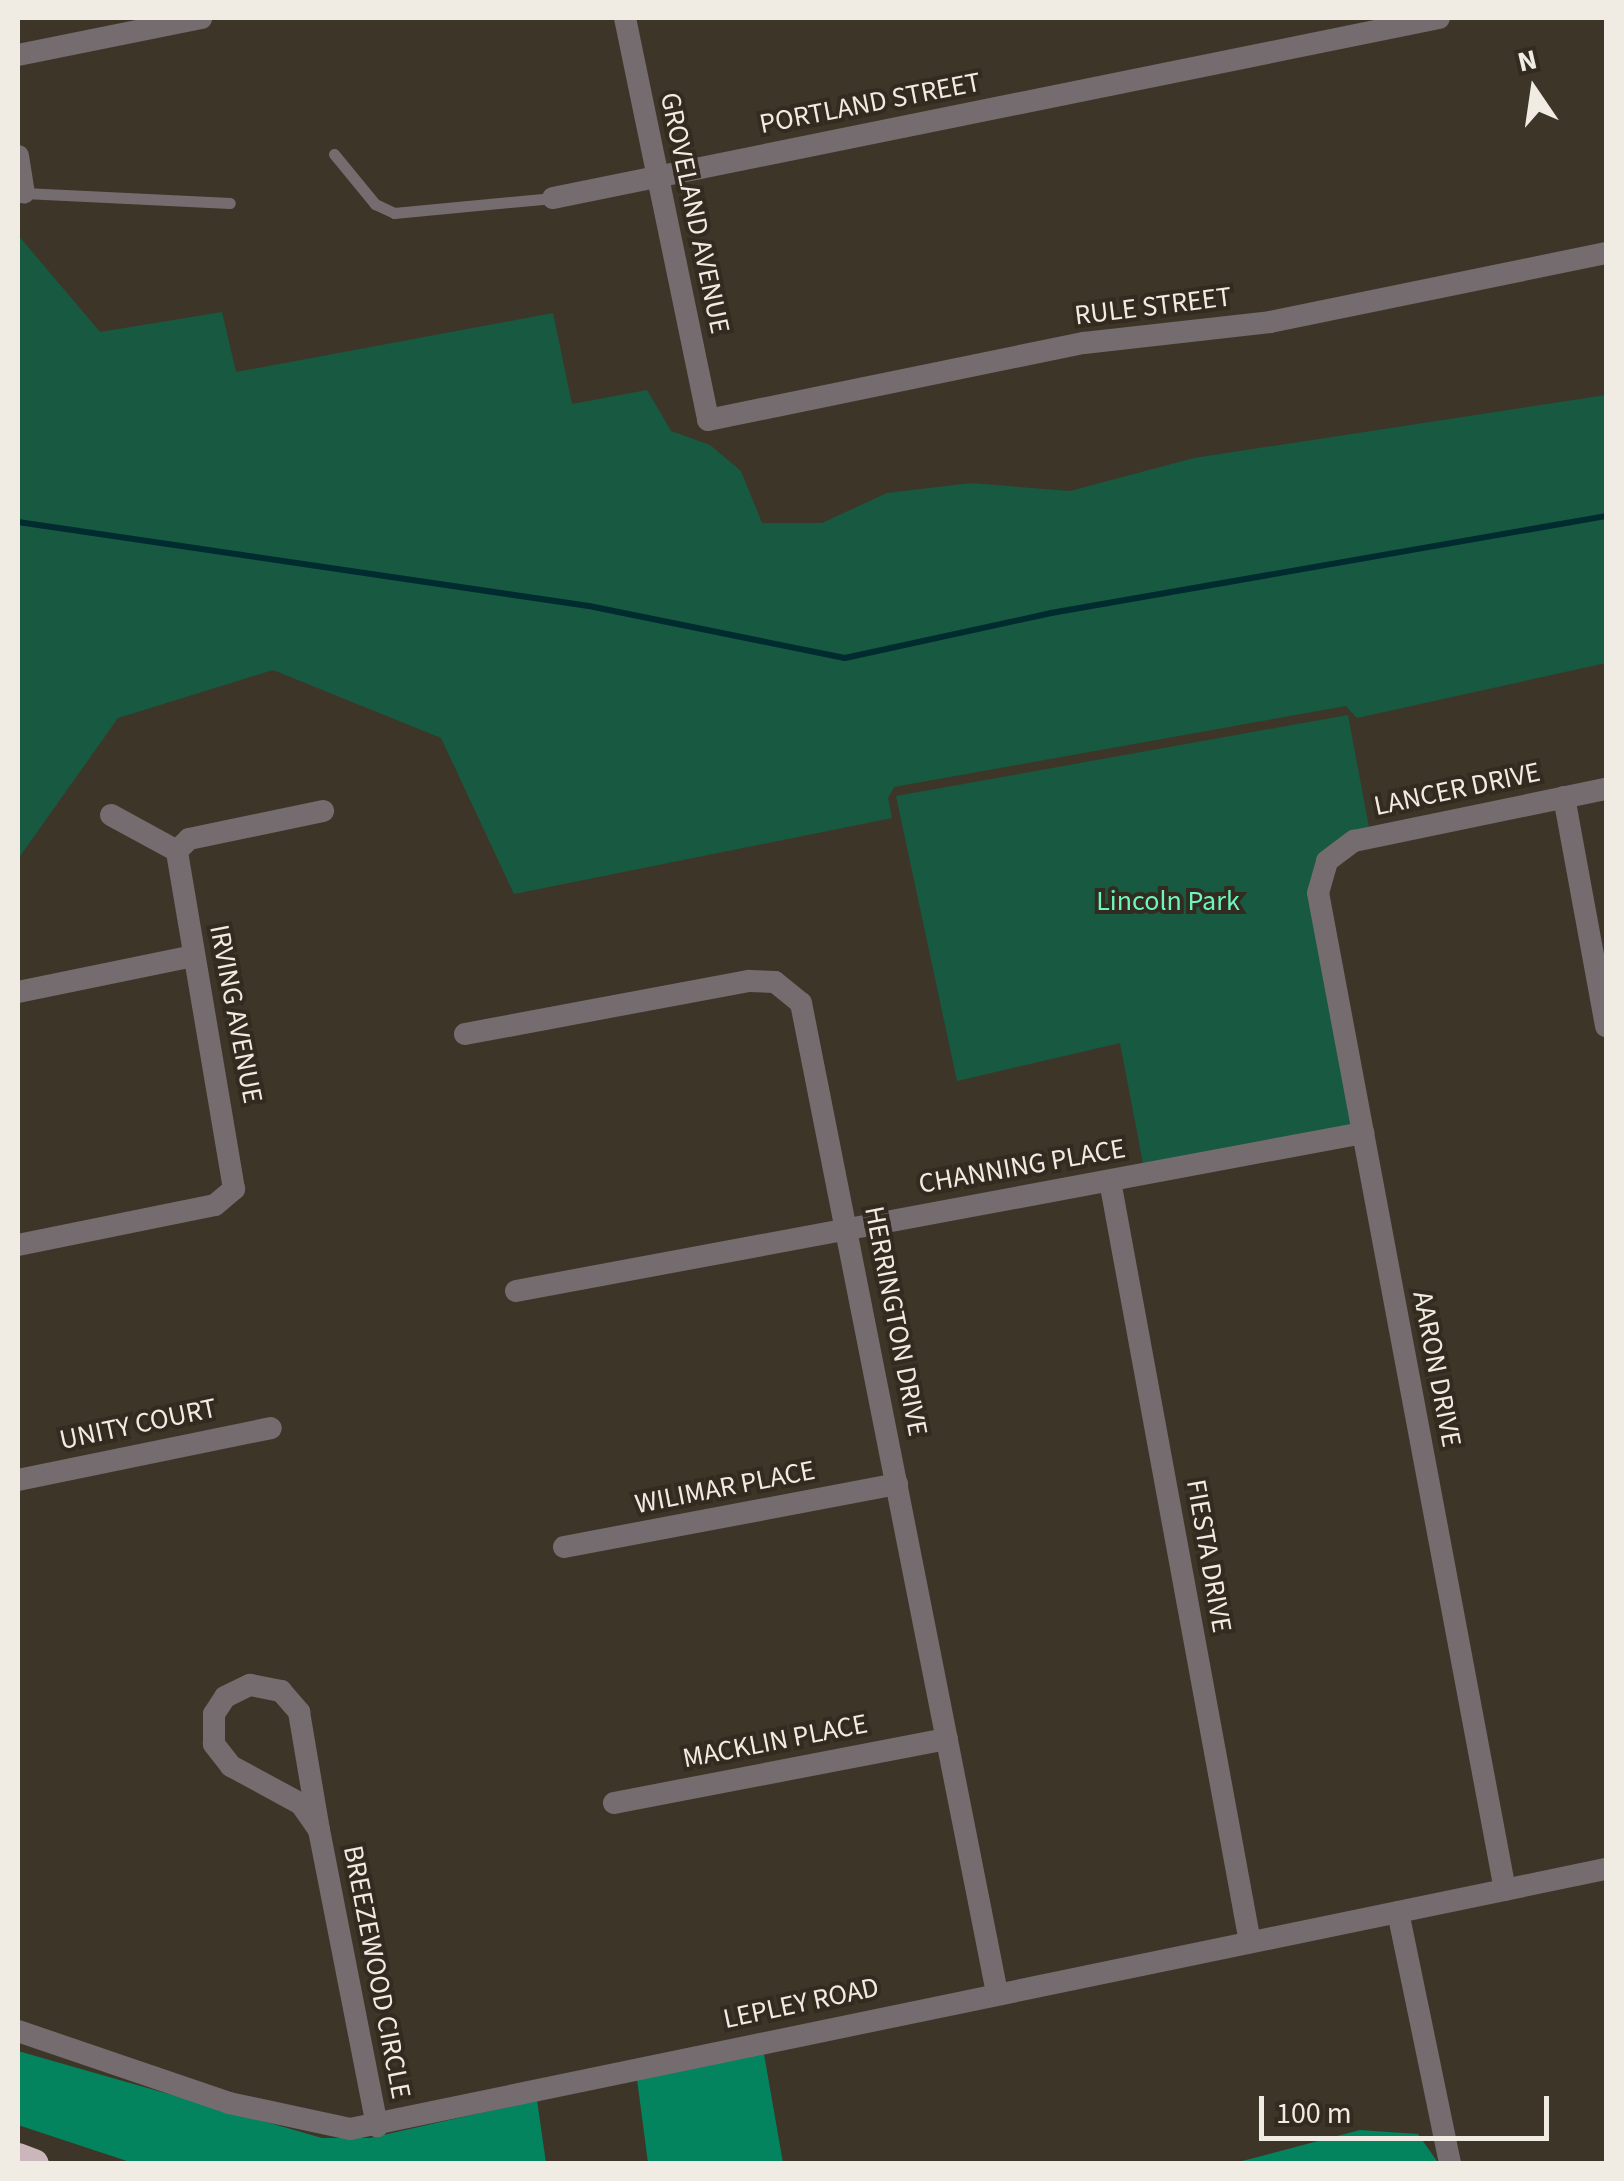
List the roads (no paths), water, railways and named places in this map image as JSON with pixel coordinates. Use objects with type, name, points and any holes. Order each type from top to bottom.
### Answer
[{"type":"highway","points":[[18,2158],[34,2164]]},
{"type":"street","points":[[18,55],[201,18]]},
{"type":"street","name":"GROVELAND AVENUE","points":[[624,18],[708,420]]},
{"type":"street","name":"PORTLAND STREET","points":[[552,198],[1439,18]]},
{"type":"street","points":[[18,156],[24,193]]},
{"type":"street","name":"RULE STREET","points":[[708,420],[1084,343],[1270,322],[1606,253]]},
{"type":"street","name":"LANCER DRIVE","points":[[1327,861],[1354,841],[1606,789]]},
{"type":"street","points":[[1564,798],[1606,1026]]},
{"type":"street","points":[[111,815],[178,851],[189,839],[323,810]]},
{"type":"street","name":"IRVING AVENUE","points":[[18,1245],[215,1205],[234,1189],[178,851]]},
{"type":"street","name":"AARON DRIVE","points":[[1327,861],[1318,893],[1505,1890]]},
{"type":"street","points":[[18,992],[194,956]]},
{"type":"street","name":"HERRINGTON DRIVE","points":[[465,1034],[749,980],[774,982],[789,990],[806,1015],[997,1993]]},
{"type":"street","name":"CHANNING PLACE","points":[[516,1291],[1362,1133]]},
{"type":"street","name":"FIESTA DRIVE","points":[[1110,1181],[1250,1942]]},
{"type":"street","name":"UNITY COURT","points":[[18,1480],[271,1428]]},
{"type":"street","name":"WILIMAR PLACE","points":[[564,1547],[897,1484]]},
{"type":"street","name":"BREEZEWOOD CIRCLE","points":[[319,1830],[301,1804],[220,1756],[212,1730],[214,1714],[235,1690],[266,1685],[299,1712],[377,2126]]},
{"type":"street","name":"MACKLIN PLACE","points":[[614,1803],[947,1739]]},
{"type":"street","name":"LEPLEY ROAD","points":[[18,2031],[308,2124],[377,2126],[997,1993],[1606,1869]]},
{"type":"street","points":[[1398,1912],[1450,2164]]},
{"type":"lane","name":"PORTLAND STREET","points":[[334,154],[375,204],[394,213],[552,198]]},
{"type":"lane","points":[[24,193],[230,203]]},
{"type":"waterway","points":[[18,522],[589,606],[845,658],[1051,613],[1606,516]]},
{"type":"park label","name":"Lincoln Park","points":[[1168,901]]}]
